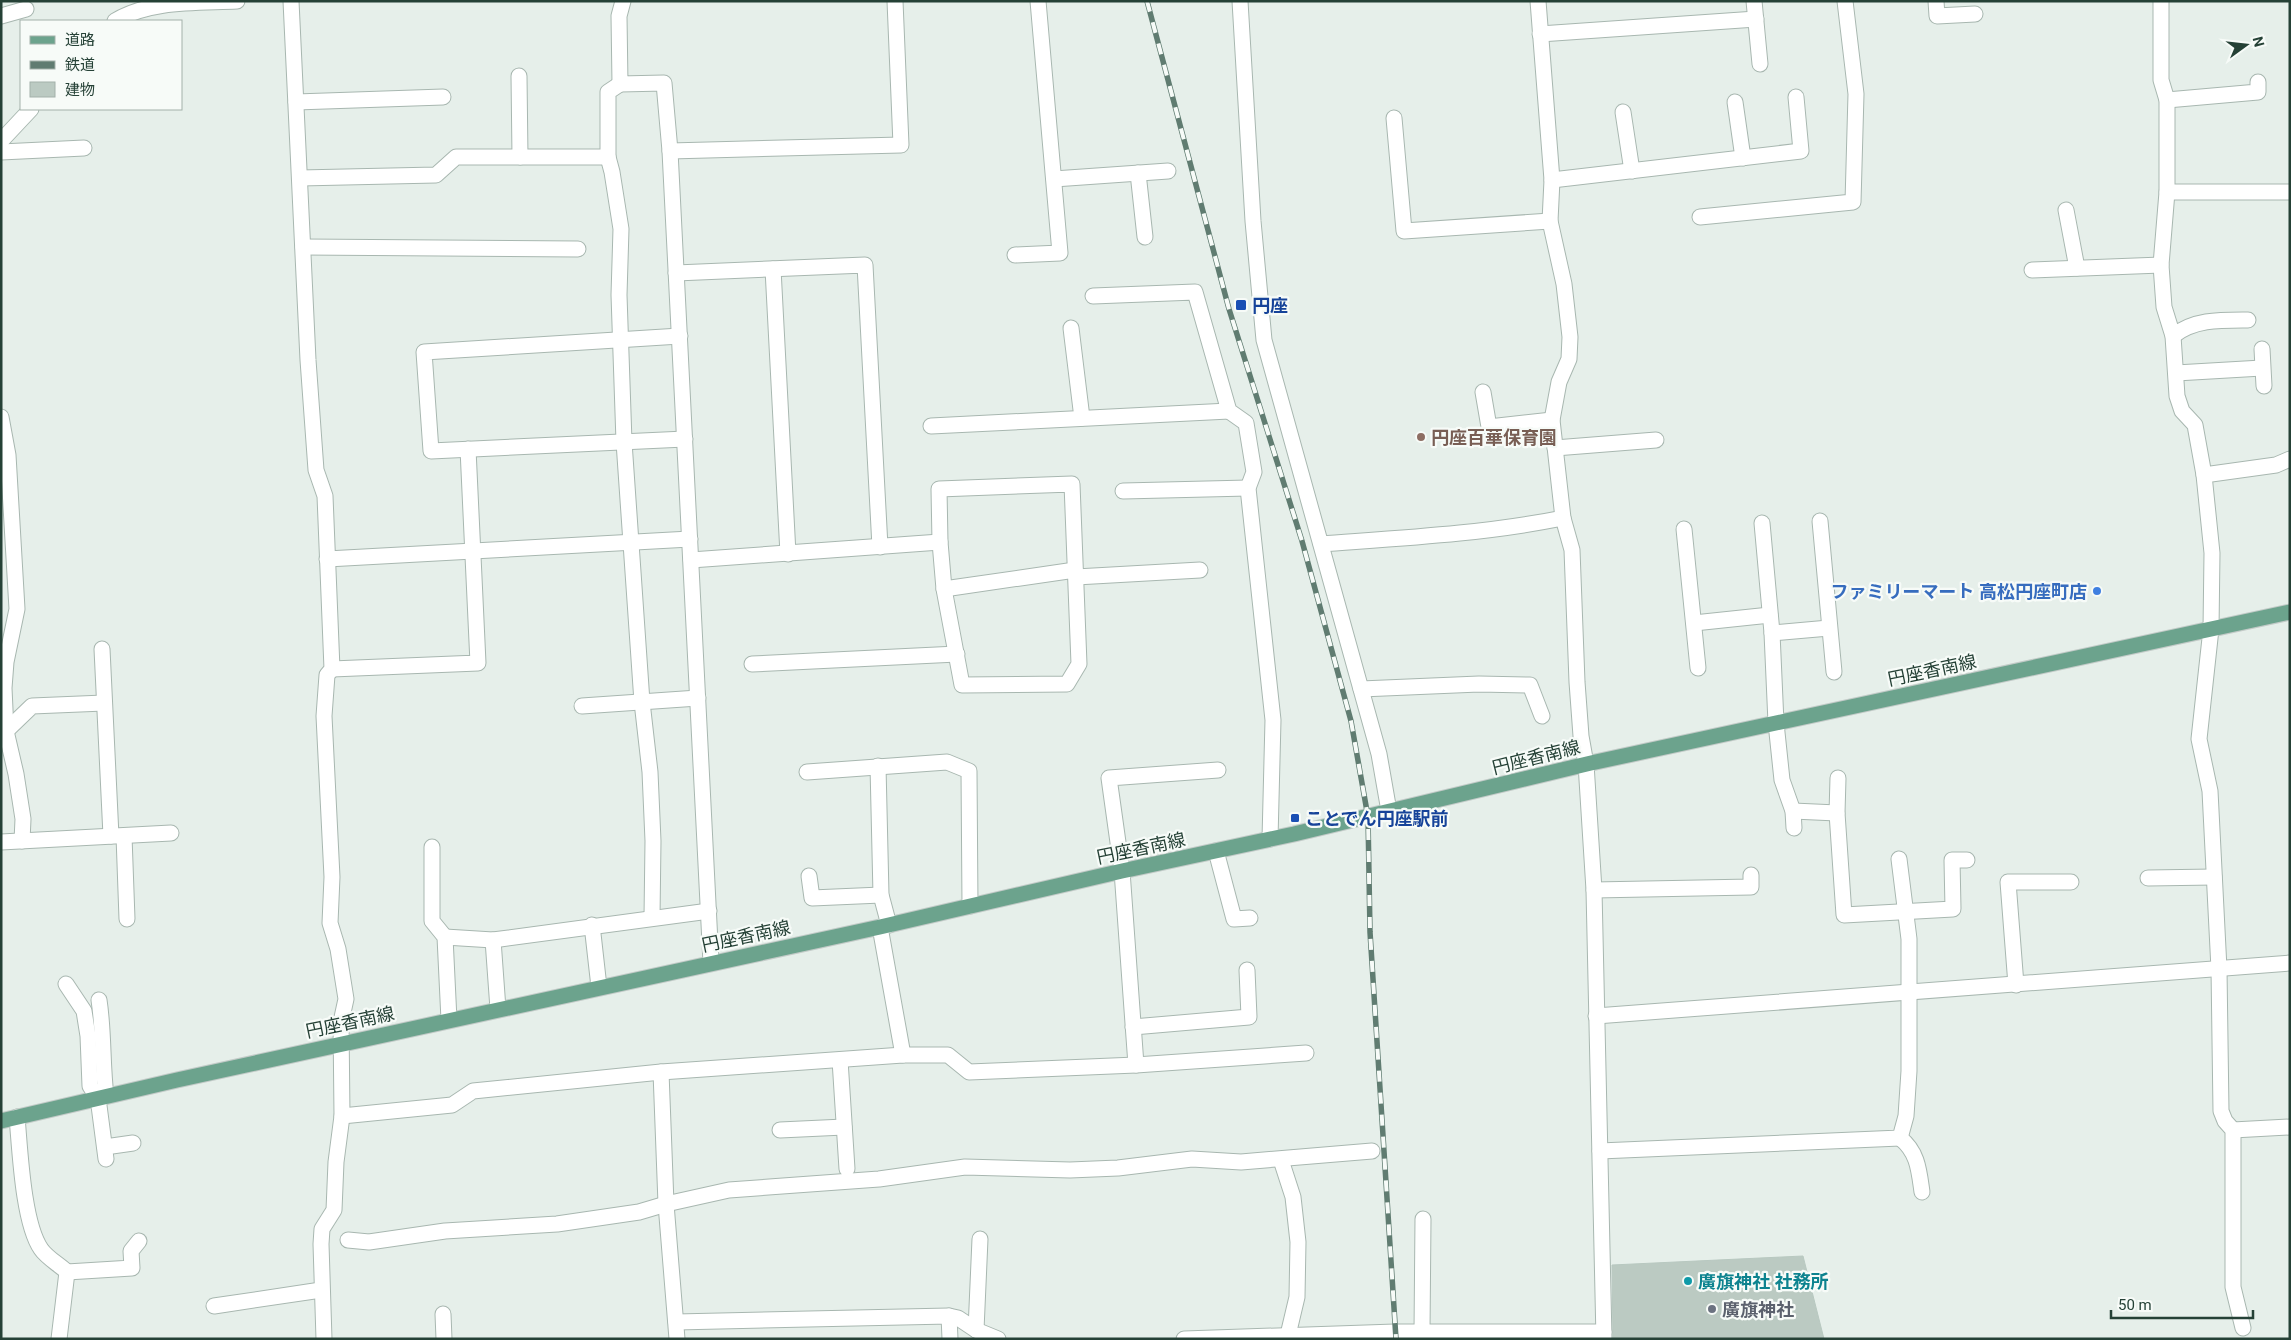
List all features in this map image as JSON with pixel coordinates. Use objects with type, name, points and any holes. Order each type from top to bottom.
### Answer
[{"type":"main road","name":"円座香南線","points":[[1,1121],[498,1009],[885,926],[1270,839],[1586,764],[2290,612]]},
{"type":"street","points":[[116,20],[130,6],[238,1]]},
{"type":"street","points":[[291,1],[316,470],[325,496],[332,669],[328,675],[324,716],[332,877],[330,923],[338,949],[346,999],[342,1022],[342,1116],[336,1162],[334,1210],[322,1229],[321,1290],[324,1339]]},
{"type":"street","points":[[620,84],[619,16],[623,1]]},
{"type":"street","points":[[670,150],[901,146],[895,1]]},
{"type":"street","points":[[1015,255],[1060,253],[1038,1]]},
{"type":"street","points":[[1240,1],[1253,221],[1264,340],[1379,754],[1389,811]]},
{"type":"street","points":[[1184,1339],[1422,1332],[1604,1335],[1594,890],[1586,764],[1581,736],[1577,682],[1572,550],[1563,518],[1552,420],[1559,382],[1569,359],[1570,337],[1564,284],[1550,221],[1552,180],[1538,1]]},
{"type":"street","points":[[1754,1],[1760,64]]},
{"type":"street","points":[[1700,217],[1853,202],[1856,94],[1845,1]]},
{"type":"street","points":[[1936,1],[1937,16],[1975,14]]},
{"type":"street","points":[[2161,1],[2161,80],[2167,100],[2167,192],[2161,266],[2164,307],[2173,336],[2177,396],[2182,411],[2195,425],[2204,474],[2212,553],[2211,629],[2199,739],[2210,790],[2219,969],[2221,1111],[2225,1121],[2233,1130],[2233,1287],[2243,1328]]},
{"type":"street","points":[[1,16],[26,9]]},
{"type":"street","points":[[1540,34],[1756,19]]},
{"type":"street","points":[[519,76],[520,157]]},
{"type":"street","points":[[2167,100],[2258,92],[2258,82]]},
{"type":"street","points":[[652,917],[653,841],[650,772],[642,702],[624,442],[619,295],[621,229],[608,157],[608,92],[620,84],[664,83],[670,150],[680,336],[711,963]]},
{"type":"street","points":[[296,102],[442,97]]},
{"type":"street","points":[[1552,180],[1800,151],[1796,97]]},
{"type":"street","points":[[1735,102],[1742,158]]},
{"type":"street","points":[[1,141],[30,110]]},
{"type":"street","points":[[1623,112],[1632,171]]},
{"type":"street","points":[[1394,118],[1404,231],[1550,221]]},
{"type":"street","points":[[1,152],[84,148]]},
{"type":"street","points":[[300,178],[436,175],[456,157],[608,157]]},
{"type":"street","points":[[1054,180],[1168,171]]},
{"type":"street","points":[[1138,173],[1145,237]]},
{"type":"street","points":[[2167,192],[2290,192]]},
{"type":"street","points":[[2066,210],[2077,268]]},
{"type":"street","points":[[303,247],[578,249]]},
{"type":"street","points":[[676,273],[865,265],[880,547]]},
{"type":"street","points":[[2032,270],[2161,266]]},
{"type":"street","points":[[772,269],[788,554]]},
{"type":"street","points":[[1093,296],[1195,292],[1229,411]]},
{"type":"street","points":[[2173,336],[2184,327],[2214,320],[2248,320]]},
{"type":"street","points":[[1071,328],[1082,418]]},
{"type":"street","points":[[680,336],[424,352],[431,451],[685,439]]},
{"type":"street","points":[[2262,349],[2264,386]]},
{"type":"street","points":[[2176,373],[2262,368]]},
{"type":"street","points":[[1483,392],[1489,427],[1552,420]]},
{"type":"street","points":[[931,426],[1229,411],[1246,423],[1254,472],[1248,488],[1274,720],[1270,839]]},
{"type":"street","points":[[1,417],[8,455],[17,609],[4,663],[4,732],[16,774],[23,819],[22,840]]},
{"type":"street","points":[[1555,448],[1656,440]]},
{"type":"street","points":[[332,669],[478,663],[468,449]]},
{"type":"street","points":[[2204,474],[2276,465],[2290,459]]},
{"type":"street","points":[[1072,484],[1076,573],[1079,664],[1067,684],[962,684],[944,590],[940,542],[939,489],[1072,484]]},
{"type":"street","points":[[1123,490],[1248,488]]},
{"type":"street","points":[[1321,544],[1474,532],[1518,527],[1563,518]]},
{"type":"street","points":[[1820,521],[1834,672]]},
{"type":"street","points":[[1762,523],[1772,632],[1776,723],[1782,780],[1793,812],[1794,828]]},
{"type":"street","points":[[1684,528],[1698,668]]},
{"type":"street","points":[[327,559],[690,539]]},
{"type":"street","points":[[691,560],[940,542]]},
{"type":"street","points":[[944,590],[1076,573],[1200,570]]},
{"type":"street","points":[[1694,623],[1770,615]]},
{"type":"street","points":[[1772,632],[1829,628]]},
{"type":"street","points":[[102,649],[104,702],[127,919]]},
{"type":"street","points":[[752,664],[957,654]]},
{"type":"street","points":[[1361,689],[1479,684],[1530,686],[1542,716]]},
{"type":"street","points":[[582,706],[698,698]]},
{"type":"street","points":[[4,732],[32,706],[104,702]]},
{"type":"street","points":[[807,772],[947,762],[970,771],[970,906]]},
{"type":"street","points":[[878,766],[881,895],[903,1055]]},
{"type":"street","points":[[1136,1065],[1122,871],[1109,778],[1218,770]]},
{"type":"street","points":[[1838,778],[1837,813],[1844,915],[1953,909],[1952,860],[1967,860]]},
{"type":"street","points":[[1793,812],[1837,813]]},
{"type":"street","points":[[1,842],[171,833]]},
{"type":"street","points":[[432,847],[432,920],[445,938],[449,1020]]},
{"type":"street","points":[[1216,851],[1234,918],[1250,918]]},
{"type":"street","points":[[1899,859],[1909,939],[1909,1071],[1906,1116],[1900,1138]]},
{"type":"street","points":[[1594,890],[1751,886],[1751,875]]},
{"type":"street","points":[[809,876],[812,898],[881,895]]},
{"type":"street","points":[[2148,878],[2214,877]]},
{"type":"street","points":[[2016,985],[2008,882],[2070,882]]},
{"type":"street","points":[[445,938],[493,940],[652,917],[708,911]]},
{"type":"street","points":[[592,926],[599,987]]},
{"type":"street","points":[[493,940],[498,1009]]},
{"type":"street","points":[[1596,1016],[2290,964]]},
{"type":"street","points":[[1133,1027],[1248,1017],[1247,970]]},
{"type":"street","points":[[66,984],[84,1011],[88,1036],[90,1086],[102,1097]]},
{"type":"street","points":[[98,1000],[103,1028],[102,1097],[106,1154],[133,1143]]},
{"type":"street","points":[[342,1116],[452,1105],[473,1091],[661,1072],[903,1055],[948,1055],[969,1072],[1136,1065],[1306,1053]]},
{"type":"street","points":[[840,1060],[847,1170]]},
{"type":"street","points":[[661,1072],[666,1204],[676,1339]]},
{"type":"street","points":[[16,1117],[23,1180],[32,1226],[42,1249],[68,1272],[132,1268],[131,1251],[139,1241]]},
{"type":"street","points":[[780,1130],[844,1127]]},
{"type":"street","points":[[2233,1130],[2290,1127]]},
{"type":"street","points":[[1600,1150],[1900,1138],[1910,1146],[1917,1162],[1922,1192]]},
{"type":"street","points":[[348,1240],[369,1242],[454,1230],[557,1224],[639,1212],[729,1190],[879,1179],[965,1167],[1070,1170],[1118,1168],[1192,1159],[1241,1162],[1281,1160],[1300,1156],[1372,1150]]},
{"type":"street","points":[[1281,1160],[1294,1197],[1298,1242],[1297,1297],[1288,1336]]},
{"type":"street","points":[[1422,1332],[1423,1219]]},
{"type":"street","points":[[976,1330],[980,1239]]},
{"type":"street","points":[[59,1339],[68,1272]]},
{"type":"street","points":[[214,1306],[321,1290]]},
{"type":"street","points":[[443,1314],[444,1339]]},
{"type":"street","points":[[676,1322],[949,1316],[958,1318],[976,1330],[998,1339]]},
{"type":"street","points":[[949,1316],[950,1339]]},
{"type":"building","name":"廣旗神社","points":[[1803,1256],[1824,1339],[1613,1339],[1612,1265]]},
{"type":"railway","points":[[1147,1],[1229,309],[1302,541],[1351,721],[1368,817],[1370,932],[1396,1339]]},
{"type":"place","name":"円座","points":[[1241,305]]},
{"type":"place","name":"円座百華保育園","points":[[1421,437]]},
{"type":"place","name":"ファミリーマート 高松円座町店","points":[[2097,591]]},
{"type":"place","name":"ことでん円座駅前","points":[[1295,818]]},
{"type":"place","name":"廣旗神社 社務所","points":[[1688,1281]]},
{"type":"place","name":"廣旗神社","points":[[1712,1309]]}]
